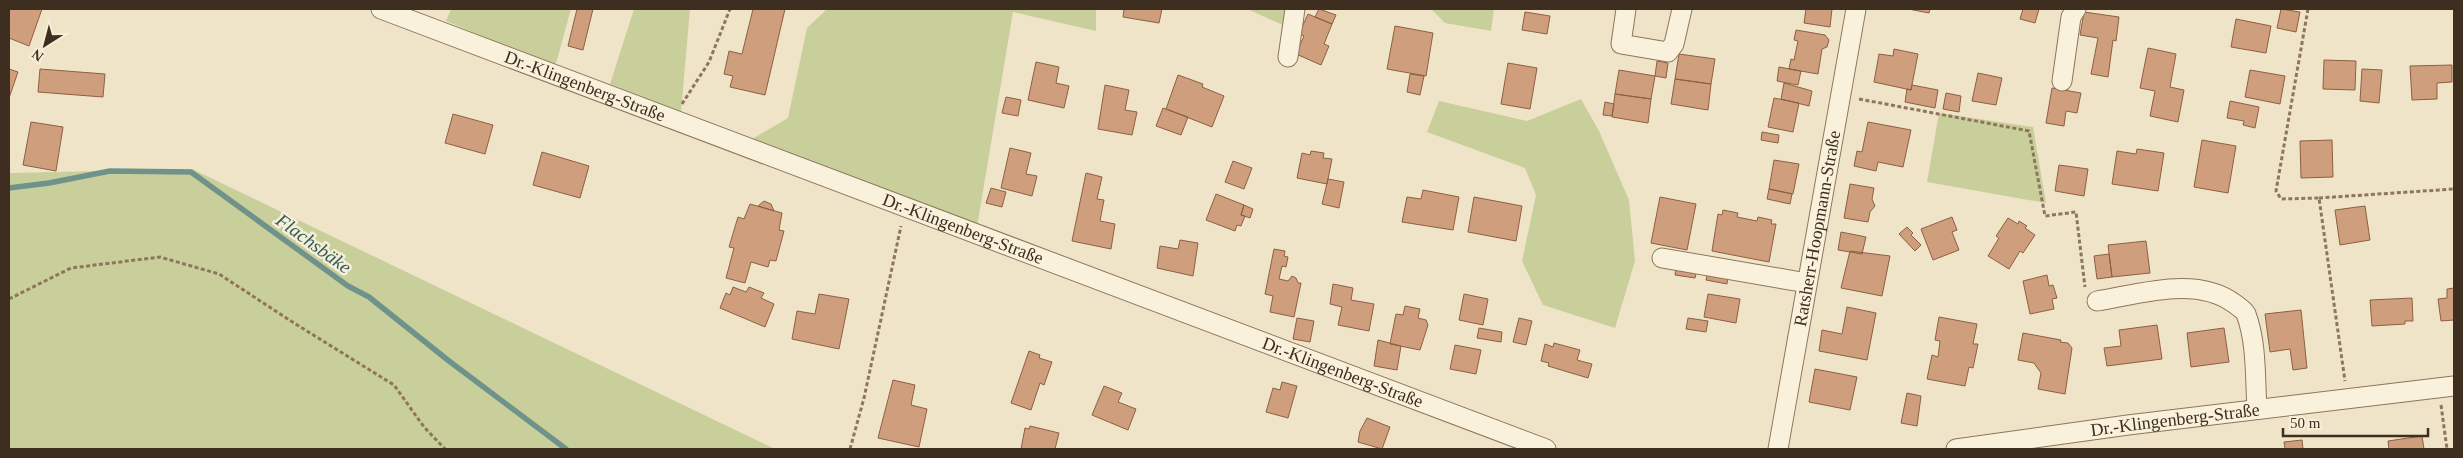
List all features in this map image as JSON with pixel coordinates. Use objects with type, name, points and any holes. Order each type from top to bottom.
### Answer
[{"type":"street","name":"Dr.-Klingenberg-Straße","points":[[380,9],[1546,449]]},
{"type":"street","points":[[1288,57],[1295,9]]},
{"type":"street","points":[[1626,9],[1621,44],[1668,52],[1674,44],[1682,9]]},
{"type":"street","name":"Ratsherr-Hoopmann-Straße","points":[[1778,449],[1856,9]]},
{"type":"street","points":[[2062,81],[2072,17],[2076,9]]},
{"type":"street","points":[[1662,258],[1807,284]]},
{"type":"street","points":[[2097,301],[2177,289],[2207,290],[2228,299],[2245,312],[2252,342],[2257,410]]},
{"type":"street","name":"Dr.-Klingenberg-Straße","points":[[1956,449],[2446,387]]},
{"type":"path","points":[[671,119],[709,62],[730,9]]},
{"type":"path","points":[[2308,9],[2276,191],[2281,199],[2454,189]]},
{"type":"path","points":[[1840,95],[2029,131],[2045,216],[2076,212],[2087,303],[2097,301]]},
{"type":"path","points":[[2319,198],[2348,398]]},
{"type":"path","points":[[850,449],[864,398],[904,208]]},
{"type":"path","points":[[9,298],[71,268],[160,257],[220,274],[394,385],[424,426],[445,449]]},
{"type":"path","points":[[2446,387],[2447,449]]},
{"type":"green space","points":[[451,9],[571,9],[555,67],[446,21]]},
{"type":"green space","points":[[634,9],[690,9],[681,112],[610,84]]},
{"type":"green space","points":[[827,9],[1096,9],[1096,31],[1013,12],[977,227],[752,139],[788,118],[807,28]]},
{"type":"green space","points":[[1247,9],[1290,9],[1287,27]]},
{"type":"green space","points":[[1431,9],[1494,9],[1491,31],[1445,23]]},
{"type":"green space","points":[[1581,99],[1599,131],[1629,200],[1635,261],[1615,328],[1543,305],[1522,261],[1536,195],[1525,168],[1427,132],[1439,101],[1527,121]]},
{"type":"green space","points":[[1939,113],[2033,127],[2046,203],[1927,182]]},
{"type":"green space","points":[[192,169],[775,449],[9,449],[9,173]]},
{"type":"building","points":[[9,9],[42,9],[29,46],[9,38]]},
{"type":"building","points":[[577,9],[593,9],[583,50],[568,46]]},
{"type":"building","points":[[753,9],[785,9],[765,95],[730,87],[733,76],[724,74],[729,51],[742,54]]},
{"type":"building","points":[[1124,9],[1162,9],[1159,23],[1123,17]]},
{"type":"building","points":[[1319,9],[1336,15],[1332,24],[1315,17]]},
{"type":"building","points":[[1806,9],[1832,9],[1830,27],[1804,23]]},
{"type":"building","points":[[1908,9],[1930,9],[1929,13]]},
{"type":"building","points":[[2023,9],[2039,9],[2035,23],[2020,19]]},
{"type":"building","points":[[2281,9],[2300,12],[2296,32],[2277,28]]},
{"type":"building","points":[[1525,12],[1550,16],[1547,34],[1522,30]]},
{"type":"building","points":[[2084,12],[2119,17],[2116,41],[2113,40],[2108,77],[2091,74],[2098,38],[2080,35]]},
{"type":"building","points":[[1308,14],[1332,24],[1324,44],[1329,46],[1321,65],[1296,54],[1304,36],[1299,34]]},
{"type":"building","points":[[2236,19],[2271,26],[2266,53],[2231,47]]},
{"type":"building","points":[[1395,26],[1433,33],[1426,76],[1387,69]]},
{"type":"building","points":[[1796,30],[1825,35],[1829,40],[1827,47],[1822,49],[1818,74],[1789,69],[1791,59],[1794,60],[1798,41],[1794,40]]},
{"type":"building","points":[[2148,48],[2176,54],[2170,87],[2184,90],[2178,122],[2150,116],[2155,91],[2140,88]]},
{"type":"building","points":[[1894,49],[1918,54],[1911,90],[1874,82],[1879,54],[1893,56]]},
{"type":"building","points":[[1679,54],[1715,59],[1711,84],[1675,79]]},
{"type":"building","points":[[2324,60],[2356,61],[2355,90],[2323,89]]},
{"type":"building","points":[[1657,61],[1668,63],[1666,78],[1655,76]]},
{"type":"building","points":[[1036,62],[1059,67],[1056,83],[1069,86],[1064,108],[1028,100]]},
{"type":"building","points":[[1508,63],[1537,68],[1530,109],[1501,104]]},
{"type":"building","points":[[2452,65],[2452,82],[2437,83],[2437,99],[2412,100],[2410,66]]},
{"type":"building","points":[[1779,67],[1801,71],[1798,85],[1777,81]]},
{"type":"building","points":[[9,69],[18,72],[9,98]]},
{"type":"building","points":[[40,69],[105,74],[103,97],[38,92]]},
{"type":"building","points":[[2362,69],[2382,70],[2379,103],[2360,101]]},
{"type":"building","points":[[1619,70],[1655,76],[1651,99],[1615,94]]},
{"type":"building","points":[[2250,70],[2285,76],[2280,104],[2245,97]]},
{"type":"building","points":[[1978,73],[2002,78],[1996,105],[1972,101]]},
{"type":"building","points":[[1410,74],[1424,76],[1420,95],[1407,92]]},
{"type":"building","points":[[1178,75],[1203,84],[1202,87],[1224,96],[1212,127],[1166,109]]},
{"type":"building","points":[[1675,79],[1711,84],[1708,110],[1671,104]]},
{"type":"building","points":[[1784,83],[1812,91],[1809,106],[1781,99]]},
{"type":"building","points":[[1105,85],[1129,90],[1125,110],[1137,112],[1132,135],[1098,129]]},
{"type":"building","points":[[1912,85],[1938,90],[1935,108],[1905,102],[1907,89],[1911,90]]},
{"type":"building","points":[[2052,88],[2081,93],[2077,113],[2066,111],[2064,126],[2046,123]]},
{"type":"building","points":[[1946,93],[1961,96],[1959,112],[1943,109]]},
{"type":"building","points":[[1615,94],[1651,99],[1648,123],[1612,117]]},
{"type":"building","points":[[1006,97],[1021,100],[1018,116],[1002,113]]},
{"type":"building","points":[[1774,98],[1799,103],[1793,132],[1768,127]]},
{"type":"building","points":[[2230,101],[2259,107],[2255,128],[2243,125],[2244,121],[2227,118]]},
{"type":"building","points":[[1605,102],[1614,104],[1612,116],[1603,115]]},
{"type":"building","points":[[1163,108],[1188,117],[1181,135],[1156,126]]},
{"type":"building","points":[[453,114],[493,125],[485,154],[445,143]]},
{"type":"building","points":[[31,122],[63,127],[56,171],[23,165]]},
{"type":"building","points":[[1868,122],[1911,130],[1903,167],[1878,162],[1876,171],[1854,166],[1857,151],[1862,152]]},
{"type":"building","points":[[1762,132],[1779,135],[1778,143],[1761,140]]},
{"type":"building","points":[[2202,140],[2236,146],[2228,193],[2194,187]]},
{"type":"building","points":[[2332,140],[2333,177],[2301,178],[2300,141]]},
{"type":"building","points":[[1010,148],[1031,153],[1026,174],[1037,176],[1032,196],[1001,188]]},
{"type":"building","points":[[2137,149],[2164,153],[2158,191],[2112,184],[2117,151],[2136,154]]},
{"type":"building","points":[[1311,151],[1324,153],[1323,158],[1332,159],[1327,184],[1297,178],[1302,153],[1310,155]]},
{"type":"building","points":[[542,152],[589,166],[580,198],[533,185]]},
{"type":"building","points":[[1774,160],[1799,164],[1793,194],[1769,189]]},
{"type":"building","points":[[1233,161],[1252,168],[1244,189],[1225,182]]},
{"type":"building","points":[[2059,165],[2088,169],[2084,196],[2055,191]]},
{"type":"building","points":[[1086,173],[1102,177],[1097,199],[1104,200],[1100,221],[1115,224],[1111,249],[1072,241]]},
{"type":"building","points":[[1328,179],[1344,182],[1339,208],[1322,204]]},
{"type":"building","points":[[1850,184],[1874,188],[1872,199],[1875,206],[1870,212],[1868,222],[1844,218]]},
{"type":"building","points":[[991,188],[1006,192],[1002,207],[986,203]]},
{"type":"building","points":[[1769,189],[1792,194],[1790,204],[1767,199]]},
{"type":"building","points":[[1423,190],[1459,197],[1453,230],[1402,222],[1407,197],[1421,199]]},
{"type":"building","points":[[1216,194],[1244,205],[1241,215],[1245,216],[1241,226],[1237,225],[1235,231],[1206,220]]},
{"type":"building","points":[[1474,197],[1522,206],[1516,241],[1468,232]]},
{"type":"building","points":[[1660,197],[1696,204],[1687,250],[1651,243]]},
{"type":"building","points":[[764,201],[771,204],[774,211],[758,206]]},
{"type":"building","points":[[750,204],[782,213],[779,230],[784,231],[776,261],[770,260],[768,267],[751,262],[745,283],[726,278],[734,248],[729,247],[738,217],[744,219]]},
{"type":"building","points":[[1244,205],[1253,209],[1250,218],[1241,215]]},
{"type":"building","points":[[2365,206],[2370,240],[2340,245],[2335,210]]},
{"type":"building","points":[[1723,210],[1738,213],[1737,217],[1757,221],[1758,217],[1772,220],[1771,224],[1776,224],[1769,262],[1712,251],[1718,214],[1722,215]]},
{"type":"building","points":[[1952,217],[1957,230],[1952,232],[1959,250],[1933,260],[1921,229]]},
{"type":"building","points":[[2008,218],[2018,224],[2019,221],[2027,226],[2025,228],[2035,235],[2023,253],[2020,251],[2009,269],[1988,256],[1999,238],[1996,236]]},
{"type":"building","points":[[1907,227],[1913,233],[1911,235],[1921,245],[1915,251],[1899,234]]},
{"type":"building","points":[[1841,232],[1866,237],[1862,254],[1838,250]]},
{"type":"building","points":[[1180,240],[1198,243],[1193,276],[1157,268],[1160,246],[1178,249]]},
{"type":"building","points":[[2146,241],[2150,273],[2112,277],[2108,245]]},
{"type":"building","points":[[1274,249],[1285,251],[1284,256],[1288,257],[1286,267],[1282,266],[1279,279],[1288,281],[1292,276],[1296,278],[1298,283],[1301,283],[1294,317],[1270,312],[1273,296],[1265,294]]},
{"type":"building","points":[[1850,251],[1890,256],[1882,296],[1841,288]]},
{"type":"building","points":[[2109,254],[2112,277],[2097,279],[2094,256]]},
{"type":"building","points":[[1676,266],[1697,270],[1695,278],[1675,275]]},
{"type":"building","points":[[1708,272],[1728,275],[1727,284],[1706,280]]},
{"type":"building","points":[[2047,275],[2049,286],[2053,285],[2057,298],[2052,299],[2054,309],[2030,314],[2023,281]]},
{"type":"building","points":[[1333,284],[1353,288],[1351,300],[1374,304],[1369,331],[1338,325],[1342,307],[1330,304]]},
{"type":"building","points":[[733,287],[746,292],[749,287],[764,293],[761,298],[774,304],[765,327],[720,308],[726,293],[730,295]]},
{"type":"building","points":[[2454,288],[2454,320],[2441,321],[2438,299],[2447,298],[2447,289]]},
{"type":"building","points":[[819,294],[849,299],[839,349],[792,339],[797,311],[815,314]]},
{"type":"building","points":[[1464,294],[1488,299],[1483,325],[1459,320]]},
{"type":"building","points":[[1708,294],[1740,299],[1736,323],[1704,317]]},
{"type":"building","points":[[2412,298],[2413,321],[2405,321],[2405,324],[2372,326],[2370,300]]},
{"type":"building","points":[[1405,306],[1420,309],[1418,318],[1426,320],[1428,325],[1420,350],[1390,344],[1396,314],[1403,315]]},
{"type":"building","points":[[1847,307],[1876,313],[1867,360],[1819,351],[1822,330],[1842,334]]},
{"type":"building","points":[[2301,310],[2307,368],[2293,370],[2290,349],[2270,352],[2265,314]]},
{"type":"building","points":[[1939,317],[1977,324],[1973,344],[1978,344],[1973,368],[1969,367],[1965,386],[1927,379],[1932,355],[1938,357],[1940,341],[1935,340]]},
{"type":"building","points":[[1297,318],[1314,321],[1310,342],[1293,339]]},
{"type":"building","points":[[1519,318],[1532,321],[1526,345],[1513,342]]},
{"type":"building","points":[[1688,318],[1708,321],[1706,332],[1686,329]]},
{"type":"building","points":[[2157,325],[2162,359],[2107,366],[2104,348],[2121,346],[2119,330]]},
{"type":"building","points":[[1479,328],[1502,332],[1501,342],[1477,338]]},
{"type":"building","points":[[2224,328],[2229,362],[2191,367],[2187,333]]},
{"type":"building","points":[[2023,333],[2061,340],[2060,342],[2068,343],[2072,348],[2065,394],[2038,389],[2041,373],[2034,363],[2018,360]]},
{"type":"building","points":[[1378,340],[1401,346],[1397,370],[1374,366]]},
{"type":"building","points":[[1554,343],[1580,350],[1577,360],[1592,364],[1588,378],[1548,366],[1549,363],[1541,361],[1545,344],[1553,347]]},
{"type":"building","points":[[1455,345],[1481,350],[1476,374],[1450,369]]},
{"type":"building","points":[[1029,351],[1040,355],[1039,358],[1052,362],[1044,385],[1040,383],[1031,410],[1011,403]]},
{"type":"building","points":[[1815,369],[1857,377],[1850,410],[1809,402]]},
{"type":"building","points":[[893,380],[915,385],[911,405],[927,409],[919,447],[878,438]]},
{"type":"building","points":[[1282,382],[1297,386],[1288,418],[1266,412],[1273,388],[1280,390]]},
{"type":"building","points":[[1104,386],[1122,393],[1118,402],[1136,409],[1128,430],[1092,415]]},
{"type":"building","points":[[1907,393],[1921,396],[1917,426],[1901,423]]},
{"type":"building","points":[[1367,418],[1390,427],[1382,449],[1358,442],[1360,431]]},
{"type":"building","points":[[1030,426],[1059,433],[1055,449],[1021,449],[1025,428],[1029,429]]},
{"type":"building","points":[[2422,436],[2424,449],[2389,449],[2388,441]]},
{"type":"building","points":[[2302,440],[2303,449],[2285,449],[2284,442]]},
{"type":"waterway","name":"Flachsbäke","points":[[9,188],[49,183],[110,171],[191,172],[348,286],[369,297],[449,361],[566,449]]}]
